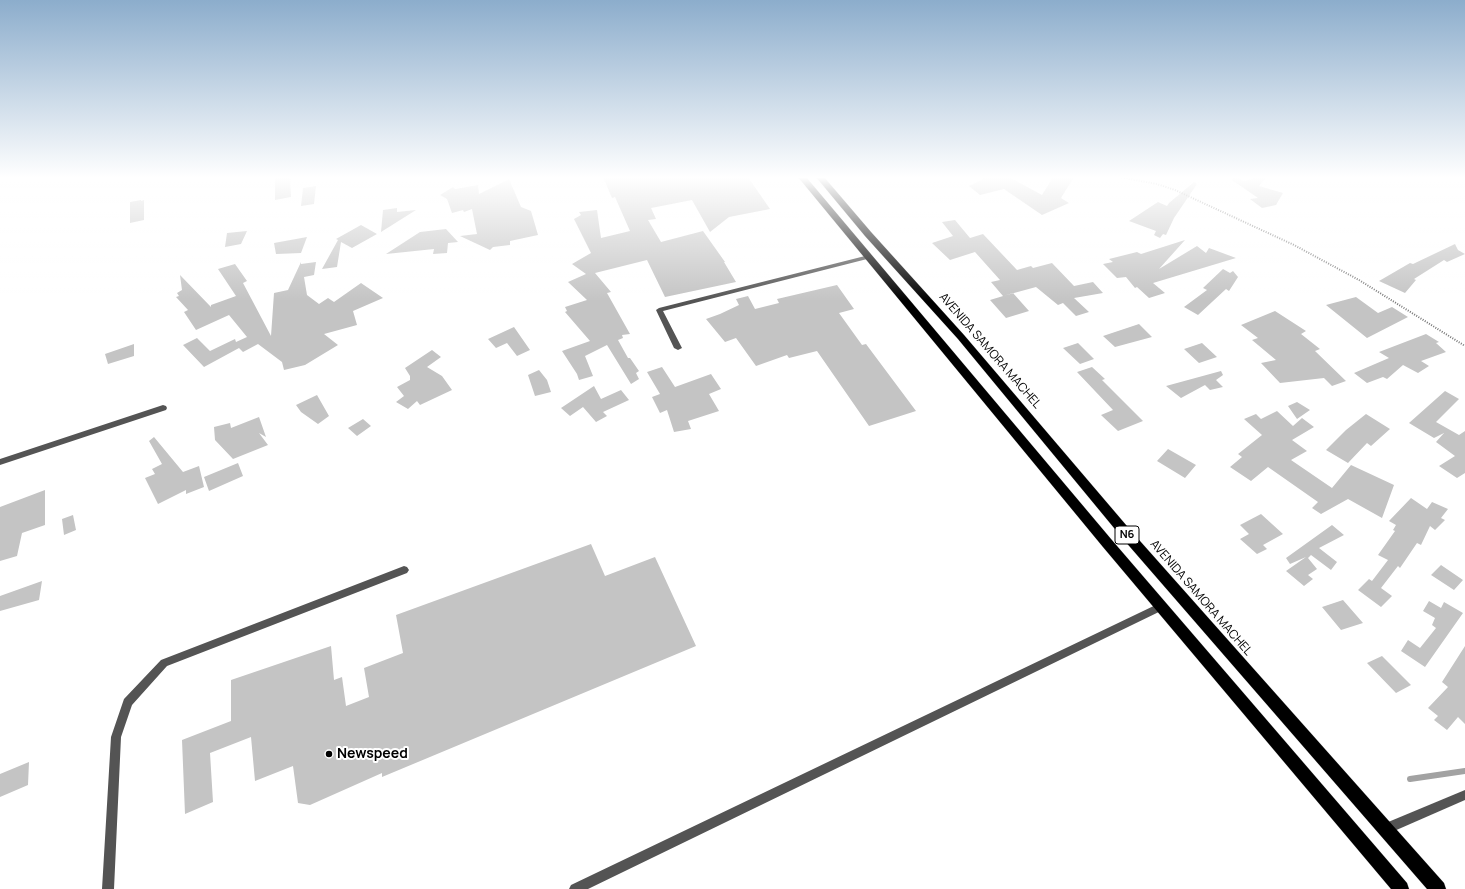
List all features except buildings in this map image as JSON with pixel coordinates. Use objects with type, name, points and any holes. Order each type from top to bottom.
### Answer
[{"type":"highway","name":"N6","points":[[837,218],[1402,889]]},
{"type":"highway","name":"AVENIDA SAMORA MACHEL","points":[[855,218],[961,337],[1128,536],[1438,889]]},
{"type":"street","points":[[678,348],[659,310],[869,257]]},
{"type":"street","points":[[0,462],[163,408]]},
{"type":"street","points":[[108,889],[116,737],[128,702],[164,663],[404,570]]},
{"type":"street","points":[[575,889],[1162,606]]},
{"type":"street","points":[[1386,829],[1465,795]]},
{"type":"path","points":[[1236,218],[1294,246],[1359,280],[1465,346]]},
{"type":"waterway","points":[[1410,779],[1465,771]]},
{"type":"place","name":"Newspeed","points":[[329,754]]}]
